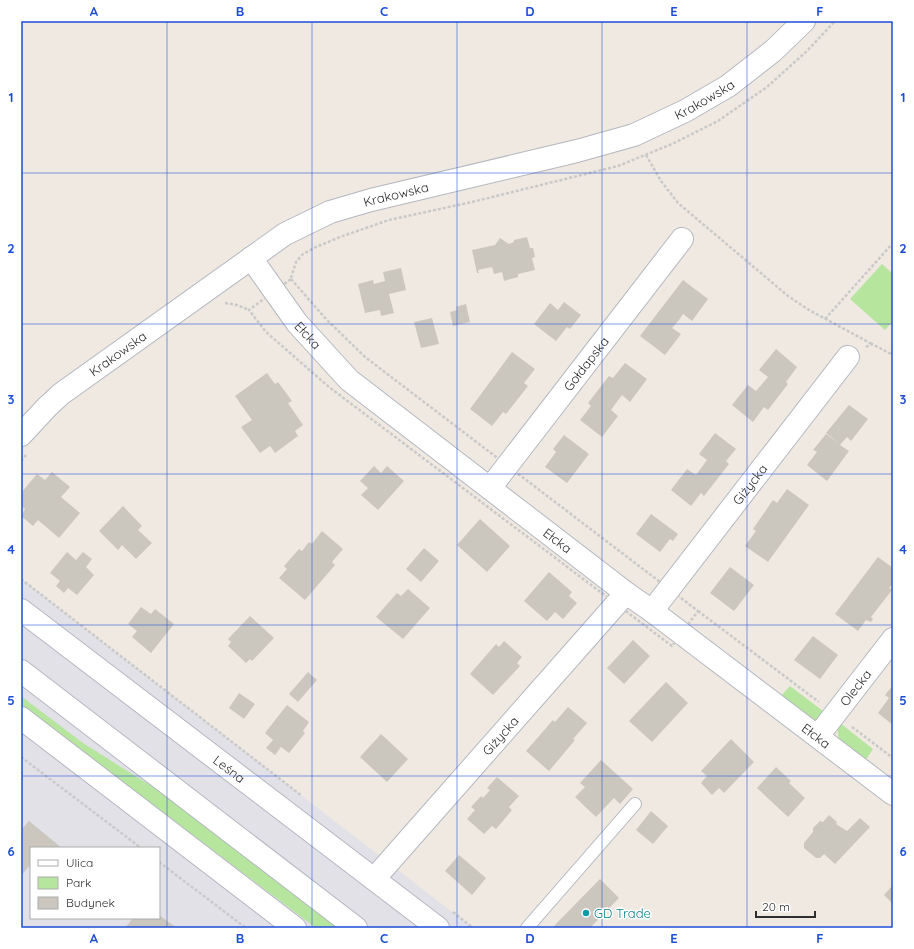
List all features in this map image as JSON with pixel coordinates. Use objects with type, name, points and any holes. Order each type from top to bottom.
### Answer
[{"type":"street","name":"Krakowska","points":[[21,435],[61,394],[285,234],[330,212],[371,200],[577,152],[634,135],[685,111],[728,86],[773,51],[804,21]]},
{"type":"street","name":"Gołdapska","points":[[490,488],[682,239]]},
{"type":"street","name":"Ełcka","points":[[251,258],[297,323],[349,380],[626,593],[652,611],[893,794]]},
{"type":"street","name":"Giżycka","points":[[652,611],[848,357]]},
{"type":"street","name":"Giżycka","points":[[374,878],[626,593]]},
{"type":"street","name":"Leśna","points":[[21,610],[438,928]]},
{"type":"street","name":"Olecka","points":[[818,736],[893,639]]},
{"type":"street","points":[[21,671],[356,928]]},
{"type":"street","points":[[21,718],[295,928]]},
{"type":"lane","points":[[527,928],[635,804]]},
{"type":"path","points":[[646,155],[661,181],[678,203],[788,296],[809,310],[893,355]]},
{"type":"path","points":[[825,318],[893,243]]},
{"type":"path","points":[[848,357],[872,344]]},
{"type":"path","points":[[21,579],[308,800]]},
{"type":"path","points":[[698,611],[893,758]]},
{"type":"path","points":[[21,757],[140,847]]},
{"type":"path","points":[[160,863],[246,928]]},
{"type":"path","points":[[449,909],[473,928]]},
{"type":"shaded area","points":[[21,579],[473,928],[21,928]]},
{"type":"green space","points":[[882,264],[893,274],[893,321],[885,330],[850,299]]},
{"type":"green space","points":[[790,686],[827,714],[821,719],[816,720],[797,711],[780,697]]},
{"type":"green space","points":[[21,696],[83,743],[175,801],[341,928],[316,928],[21,705]]},
{"type":"green space","points":[[840,723],[873,749],[865,761],[849,750],[841,741],[838,736]]},
{"type":"building","points":[[527,237],[530,248],[533,248],[535,257],[532,258],[535,270],[518,274],[518,277],[504,281],[502,272],[494,274],[492,267],[478,270],[479,273],[477,273],[472,250],[495,245],[500,238],[509,244],[514,242],[514,240]]},
{"type":"building","points":[[401,268],[406,290],[389,294],[394,313],[381,316],[380,310],[365,313],[358,284],[373,280],[374,284],[385,281],[383,272]]},
{"type":"building","points":[[683,280],[708,299],[692,321],[683,314],[672,328],[681,334],[665,355],[640,336]]},
{"type":"building","points":[[564,302],[581,315],[570,329],[567,327],[556,341],[534,324],[550,303],[558,310]]},
{"type":"building","points":[[466,304],[470,322],[453,326],[450,312],[457,310],[456,307]]},
{"type":"building","points":[[432,318],[439,344],[421,348],[414,322]]},
{"type":"building","points":[[776,349],[797,367],[786,382],[788,384],[768,410],[764,407],[753,422],[732,405],[748,385],[756,391],[768,377],[759,370]]},
{"type":"building","points":[[512,352],[535,369],[524,383],[528,386],[506,414],[503,412],[492,426],[470,409]]},
{"type":"building","points":[[625,363],[647,379],[630,402],[622,395],[611,410],[618,416],[602,437],[580,420],[591,406],[588,403],[609,376],[613,378]]},
{"type":"building","points":[[267,373],[275,384],[278,382],[292,401],[288,403],[303,425],[295,431],[298,436],[275,453],[270,446],[260,453],[241,427],[252,420],[235,396]]},
{"type":"building","points":[[849,405],[868,419],[851,441],[847,437],[840,445],[849,451],[827,481],[807,465],[817,452],[813,450],[826,434],[839,443],[826,433]]},
{"type":"building","points":[[715,433],[736,449],[726,461],[729,464],[704,496],[701,493],[691,506],[671,490],[687,469],[696,475],[707,460],[699,454]]},
{"type":"building","points":[[564,435],[589,454],[567,483],[545,467],[556,452],[553,449]]},
{"type":"building","points":[[374,466],[381,473],[387,466],[404,481],[378,510],[361,495],[368,488],[360,481]]},
{"type":"building","points":[[52,472],[70,487],[61,497],[80,513],[59,538],[38,520],[33,526],[21,516],[25,509],[21,506],[21,493],[37,474],[45,480]]},
{"type":"building","points":[[787,489],[809,505],[768,562],[745,546],[756,531],[753,529],[773,500],[777,503]]},
{"type":"building","points":[[123,506],[142,526],[138,530],[152,543],[136,559],[122,545],[118,550],[99,531]]},
{"type":"building","points":[[651,514],[678,534],[673,541],[670,539],[660,552],[636,534]]},
{"type":"building","points":[[480,519],[510,546],[487,572],[457,545]]},
{"type":"building","points":[[322,531],[343,549],[332,562],[335,565],[305,600],[279,578],[287,569],[284,566],[299,549],[302,551],[309,542],[312,544]]},
{"type":"building","points":[[424,548],[439,561],[421,582],[406,569]]},
{"type":"building","points":[[67,552],[76,560],[83,552],[92,559],[86,567],[94,575],[77,595],[68,588],[64,593],[56,586],[60,581],[50,573]]},
{"type":"building","points":[[878,557],[893,568],[893,583],[889,588],[892,590],[871,617],[873,619],[871,622],[866,620],[858,631],[835,614]]},
{"type":"building","points":[[730,567],[754,585],[734,611],[710,593]]},
{"type":"building","points":[[549,572],[572,592],[569,596],[577,603],[563,619],[555,612],[547,621],[524,601]]},
{"type":"building","points":[[408,589],[430,608],[403,639],[376,617],[397,593],[401,596]]},
{"type":"building","points":[[141,607],[151,614],[155,609],[174,624],[151,653],[132,637],[137,631],[128,624]]},
{"type":"building","points":[[250,616],[274,638],[252,661],[250,659],[246,663],[228,646],[231,642],[228,639]]},
{"type":"building","points":[[813,636],[838,655],[820,679],[794,660]]},
{"type":"building","points":[[633,640],[650,656],[624,684],[607,668]]},
{"type":"building","points":[[504,641],[522,657],[517,663],[520,666],[493,695],[470,674],[496,644],[499,647]]},
{"type":"building","points":[[308,672],[317,680],[298,702],[289,694]]},
{"type":"building","points":[[666,682],[688,703],[652,742],[629,721]]},
{"type":"building","points":[[893,685],[893,725],[878,713],[889,698],[885,695]]},
{"type":"building","points":[[239,693],[255,704],[244,719],[229,708]]},
{"type":"building","points":[[287,705],[309,722],[303,731],[305,733],[289,753],[281,747],[275,755],[266,748],[273,740],[265,733]]},
{"type":"building","points":[[568,707],[587,723],[549,771],[526,751],[553,720],[555,722]]},
{"type":"building","points":[[381,734],[408,759],[387,782],[360,757]]},
{"type":"building","points":[[731,739],[754,762],[724,793],[719,788],[712,795],[701,783],[707,776],[701,771]]},
{"type":"building","points":[[601,760],[633,789],[620,804],[614,798],[596,817],[575,797],[585,787],[580,783]]},
{"type":"building","points":[[776,767],[791,781],[789,783],[805,798],[788,817],[757,788]]},
{"type":"building","points":[[497,777],[519,796],[509,807],[512,810],[496,829],[492,826],[484,834],[467,819],[475,810],[471,807],[481,796],[483,798],[490,790],[487,788]]},
{"type":"building","points":[[651,811],[668,826],[653,844],[636,830]]},
{"type":"building","points":[[829,815],[837,822],[836,824],[847,831],[860,818],[870,827],[835,864],[824,854],[820,858],[816,858],[804,848],[804,843],[813,832],[813,828],[820,821],[823,822]]},
{"type":"building","points":[[29,821],[61,847],[30,847],[30,865],[21,876],[21,830]]},
{"type":"building","points":[[459,855],[486,878],[472,895],[445,871]]},
{"type":"building","name":"GD Trade","points":[[600,879],[619,898],[590,928],[552,928]]},
{"type":"building","points":[[893,885],[893,902],[892,903],[884,895]]},
{"type":"building","points":[[160,916],[177,928],[125,928],[132,919],[160,919]]},
{"type":"place","name":"GD Trade","points":[[586,913]]}]
